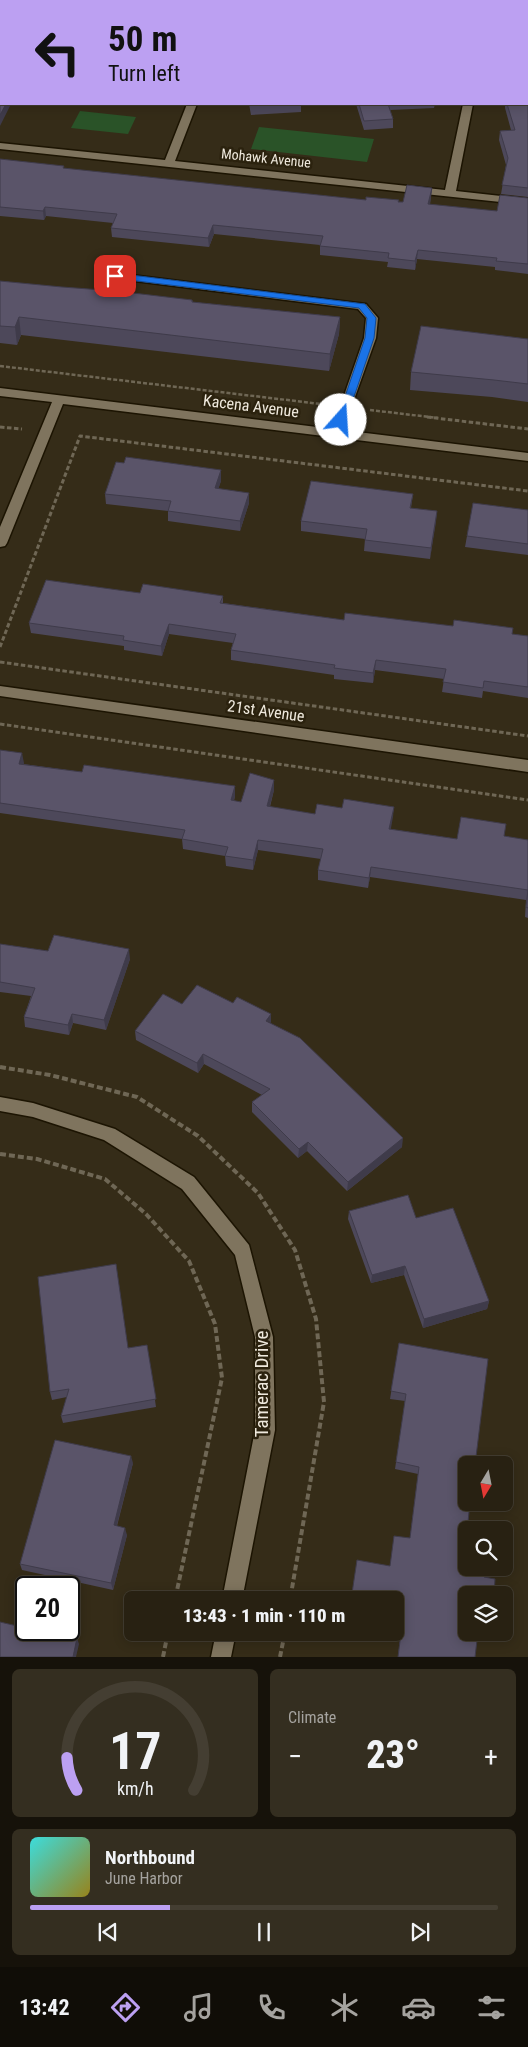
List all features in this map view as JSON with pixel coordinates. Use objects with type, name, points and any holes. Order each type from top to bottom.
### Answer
[{"type":"street","points":[[169,163],[192,105]]},
{"type":"street","points":[[450,193],[468,105]]},
{"type":"street","name":"Mohawk Avenue","points":[[0,146],[528,202]]},
{"type":"street","points":[[115,276],[362,306],[372,318],[370,338],[337,433]]},
{"type":"street","name":"Kacena Avenue","points":[[0,392],[528,457]]},
{"type":"street","points":[[0,544],[59,399]]},
{"type":"street","name":"21st Avenue","points":[[0,691],[528,766]]},
{"type":"street","name":"Tamerac Drive","points":[[0,1104],[33,1110],[109,1134],[188,1184],[243,1251],[264,1337],[265,1430],[234,1591]]},
{"type":"street","points":[[221,1657],[224,1641]]},
{"type":"path","points":[[0,366],[528,429]]},
{"type":"path","points":[[0,427],[24,430]]},
{"type":"path","points":[[0,647],[80,436],[528,491]]},
{"type":"path","points":[[0,662],[528,736]]},
{"type":"path","points":[[0,724],[528,800]]},
{"type":"path","points":[[0,1154],[37,1159],[105,1179],[146,1214],[189,1261],[214,1324],[222,1378],[177,1591]]},
{"type":"path","points":[[163,1657],[166,1641]]},
{"type":"path","points":[[280,1657],[283,1641]]},
{"type":"green space","points":[[80,111],[136,117],[128,134],[71,128]]},
{"type":"green space","points":[[259,127],[374,139],[367,162],[251,149]]},
{"type":"building","points":[[0,105],[5,105],[0,115]]},
{"type":"building","points":[[359,105],[388,105],[393,119],[364,121]]},
{"type":"building","points":[[507,105],[528,105],[528,188],[502,185],[508,158],[500,131],[515,130]]},
{"type":"building","points":[[0,159],[64,166],[63,168],[366,200],[366,197],[403,202],[407,185],[432,188],[428,204],[497,211],[500,195],[528,198],[528,264],[496,261],[497,258],[418,250],[415,261],[388,258],[389,253],[320,246],[323,236],[213,225],[208,238],[111,228],[117,214],[45,207],[43,211],[0,207]]},
{"type":"building","points":[[0,281],[116,291],[192,300],[192,302],[340,317],[330,354],[19,317],[15,327],[0,326]]},
{"type":"building","points":[[421,326],[528,339],[528,384],[411,372]]},
{"type":"building","points":[[126,457],[221,470],[215,488],[249,493],[240,521],[168,511],[171,501],[105,494],[116,462],[124,463]]},
{"type":"building","points":[[311,481],[413,494],[410,508],[437,511],[431,548],[365,540],[367,529],[301,521]]},
{"type":"building","points":[[473,503],[528,510],[528,544],[467,536]]},
{"type":"building","points":[[46,580],[140,593],[143,584],[223,596],[220,603],[344,620],[345,613],[453,626],[454,620],[513,628],[512,634],[528,636],[528,687],[484,681],[483,688],[443,682],[446,669],[376,660],[373,673],[334,668],[335,665],[231,650],[236,634],[169,624],[161,646],[123,640],[124,636],[29,623]]},
{"type":"building","points":[[0,750],[22,753],[19,764],[82,772],[84,765],[235,786],[231,800],[241,802],[250,773],[274,780],[267,806],[315,814],[317,804],[342,808],[344,799],[394,807],[389,829],[457,839],[461,817],[506,824],[504,836],[528,840],[528,890],[371,867],[369,878],[318,870],[323,849],[258,840],[253,860],[225,856],[228,847],[182,839],[185,830],[0,803]]},
{"type":"building","points":[[528,890],[528,908],[526,907]]},
{"type":"building","points":[[54,935],[129,949],[104,1020],[72,1014],[68,1025],[24,1017],[35,988],[0,982],[0,944],[48,951]]},
{"type":"building","points":[[197,985],[233,1003],[237,997],[271,1014],[266,1021],[300,1038],[403,1138],[348,1182],[308,1142],[299,1149],[252,1102],[270,1089],[203,1054],[197,1063],[135,1031],[163,994],[182,1004]]},
{"type":"building","points":[[408,1195],[416,1218],[453,1208],[489,1301],[424,1319],[405,1266],[372,1275],[349,1211]]},
{"type":"building","points":[[116,1264],[128,1348],[147,1345],[156,1399],[61,1416],[69,1389],[50,1392],[38,1277]]},
{"type":"building","points":[[399,1343],[488,1359],[476,1456],[458,1456],[458,1511],[469,1511],[468,1521],[458,1521],[458,1576],[484,1576],[495,1579],[495,1586],[458,1586],[458,1641],[477,1641],[475,1657],[398,1657],[400,1641],[404,1641],[404,1591],[352,1591],[357,1560],[390,1566],[394,1536],[410,1538],[419,1467],[396,1462],[406,1394],[391,1391]]},
{"type":"building","points":[[55,1440],[131,1456],[114,1525],[125,1528],[111,1583],[20,1564]]},
{"type":"building","points":[[0,1622],[15,1625],[15,1641],[76,1641],[73,1657],[0,1657]]},
{"type":"route","points":[[115,276],[362,306],[372,318],[370,338],[341,420]]}]
